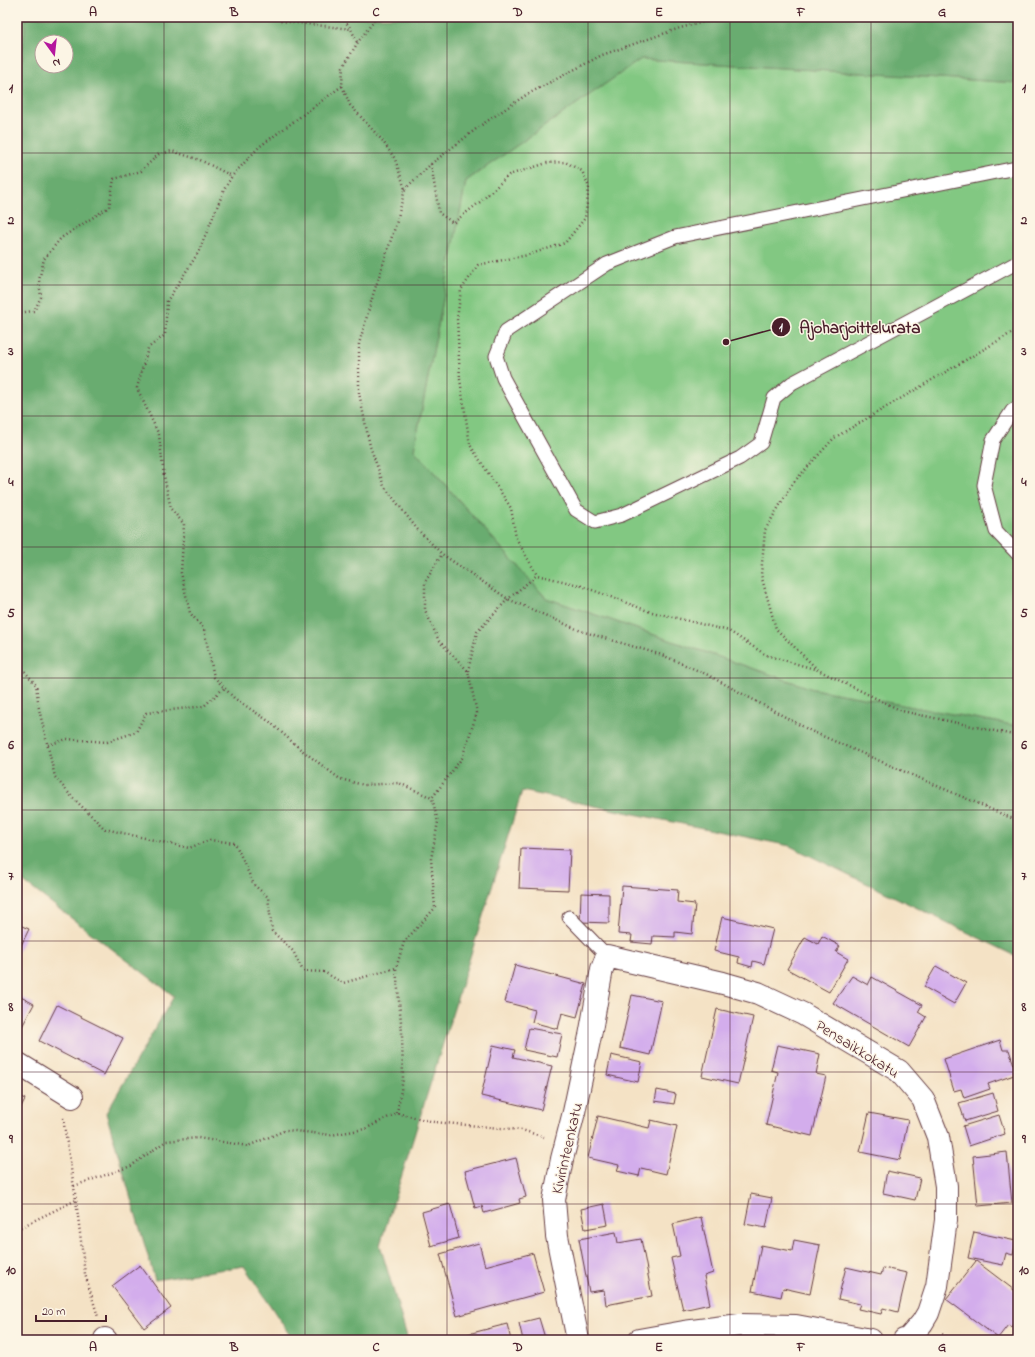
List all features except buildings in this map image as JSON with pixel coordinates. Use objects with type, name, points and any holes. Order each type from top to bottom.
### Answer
[{"type":"street","name":"Kivirinteenkatu","points":[[578,1340],[557,1236],[554,1200],[565,1144],[574,1112],[589,1043],[602,969],[607,956]]},
{"type":"street","name":"Pensaikkokatu","points":[[607,956],[686,974],[758,993],[803,1014],[899,1071],[923,1099],[938,1137],[946,1186],[946,1220],[937,1286],[928,1313],[913,1334],[908,1339],[904,1340]]},
{"type":"street","points":[[17,1064],[72,1097]]},
{"type":"street","points":[[639,1340],[684,1332],[740,1325],[796,1326],[871,1340]]},
{"type":"lane","points":[[1018,169],[675,237],[607,264],[512,327],[506,331],[496,356],[503,378],[576,510],[595,522],[622,515],[740,458],[761,443],[774,398],[792,383],[1018,262]]},
{"type":"lane","points":[[1018,407],[1012,411],[993,440],[984,485],[996,531],[1018,554]]},
{"type":"lane","points":[[569,917],[607,956]]},
{"type":"path","points":[[280,17],[281,21],[351,29]]},
{"type":"path","points":[[342,17],[358,42]]},
{"type":"path","points":[[404,189],[431,164],[480,126],[526,95],[602,55],[680,28],[722,17]]},
{"type":"path","points":[[342,86],[259,147],[232,176],[225,188],[198,254],[167,301],[165,335],[148,348],[137,388],[159,435],[164,476],[171,509],[184,524],[181,573],[190,613],[204,629],[214,677],[234,698],[270,722],[299,748],[340,779],[364,785],[399,783],[432,798]]},
{"type":"path","points":[[17,313],[34,311],[41,297],[39,280],[44,259],[61,238],[109,207],[114,179],[141,171],[159,154],[172,151],[200,160],[232,176]]},
{"type":"path","points":[[431,164],[439,213],[453,223],[480,202],[509,175],[547,163],[565,162],[582,171],[589,187],[585,218],[565,243],[528,255],[478,265],[461,290],[460,297],[457,320],[460,379],[470,445],[511,508],[516,538],[537,575],[579,585],[648,611],[729,631],[766,655],[818,670],[902,711],[1018,736]]},
{"type":"path","points":[[818,670],[776,628],[761,575],[765,530],[793,484],[834,438],[1018,329]]},
{"type":"path","points":[[442,554],[425,582],[425,610],[439,641],[468,671]]},
{"type":"path","points":[[432,798],[462,758],[477,713],[468,671],[477,632],[508,599],[537,575]]},
{"type":"path","points":[[17,662],[36,685],[39,709],[55,777],[72,797],[105,829],[189,848],[210,840],[235,844],[254,885],[268,897],[272,931],[293,951],[303,971],[324,972],[342,983],[396,968]]},
{"type":"path","points":[[48,746],[67,739],[107,742],[136,732],[146,713],[204,706],[224,688]]},
{"type":"path","points":[[397,1113],[403,1079],[402,1033],[396,968],[404,942],[435,908],[431,859],[438,822],[432,798]]},
{"type":"path","points":[[72,1097],[62,1120],[74,1186],[85,1274],[105,1339]]},
{"type":"path","points":[[74,1186],[131,1166],[166,1141],[198,1138],[248,1146],[286,1130],[331,1135],[365,1129],[397,1113],[434,1122],[522,1130],[565,1144]]},
{"type":"path","points":[[17,1229],[76,1200]]},
{"type":"green space","points":[[17,17],[26,17],[17,116]]},
{"type":"green space","points":[[26,17],[1018,17],[1018,83],[641,59],[466,181],[414,450],[546,598],[813,689],[1018,726],[1018,957],[790,846],[522,791],[380,1245],[408,1340],[293,1340],[244,1266],[155,1280],[106,1113],[174,996],[17,877],[17,116]]},
{"type":"green space","points":[[641,59],[1018,83],[1018,726],[813,689],[546,598],[414,450],[466,181]]},
{"type":"place","name":"Ajoharjoittelurata","points":[[726,342]]}]
